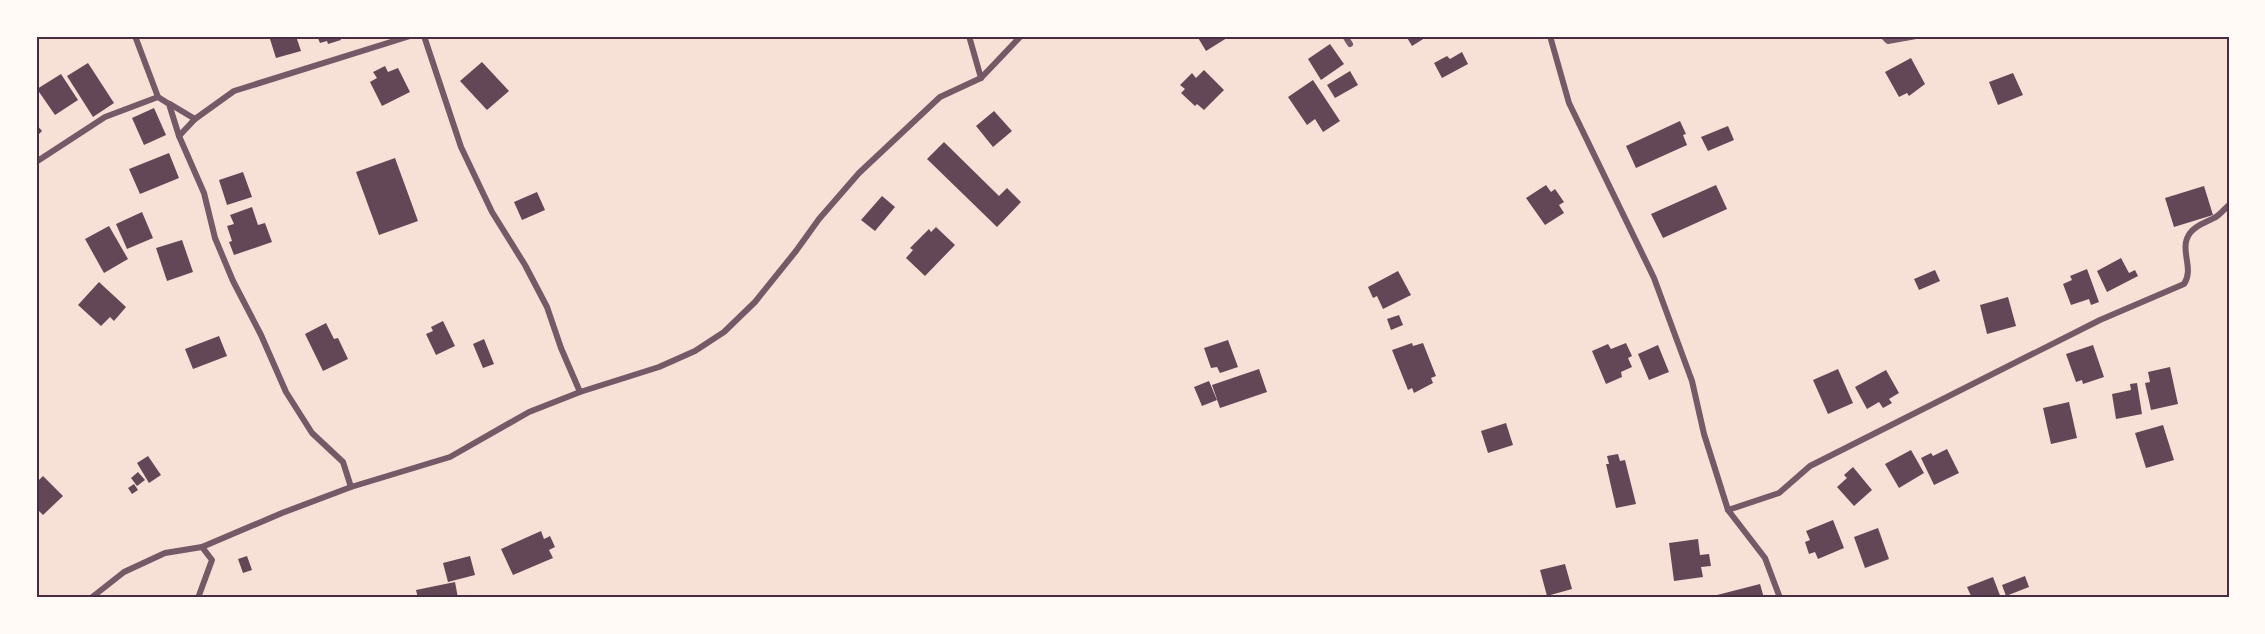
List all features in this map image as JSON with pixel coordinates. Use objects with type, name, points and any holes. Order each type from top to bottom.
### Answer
[{"type":"street","points":[[135,36],[158,97],[195,119]]},
{"type":"street","points":[[179,136],[195,119],[234,91],[410,36]]},
{"type":"street","points":[[424,36],[461,147],[492,212],[525,264],[547,307],[580,392]]},
{"type":"street","points":[[969,36],[981,78]]},
{"type":"street","points":[[91,598],[124,572],[165,553],[202,547],[282,513],[351,488],[450,457],[529,412],[580,392],[659,367],[695,351],[724,332],[755,302],[819,219],[859,173],[940,97],[981,78],[1021,36]]},
{"type":"street","points":[[1345,36],[1350,44]]},
{"type":"street","points":[[1550,36],[1569,103],[1657,288],[1692,381],[1704,434],[1728,510],[1765,558],[1780,598]]},
{"type":"street","points":[[1883,36],[1888,41],[1916,36]]},
{"type":"street","points":[[36,162],[105,117],[158,97]]},
{"type":"street","points":[[169,104],[179,136],[204,193],[215,238],[233,281],[261,335],[286,392],[312,433],[343,462],[351,488]]},
{"type":"street","points":[[1728,510],[1779,493],[1810,466],[2100,320],[2184,284],[2189,270],[2185,253],[2188,235],[2198,224],[2216,217],[2229,205]]},
{"type":"street","points":[[198,598],[212,560],[202,547]]},
{"type":"building","points":[[269,36],[296,36],[301,51],[276,58]]},
{"type":"building","points":[[317,36],[339,36],[341,40],[328,44],[327,41],[320,43]]},
{"type":"building","points":[[1197,36],[1230,36],[1206,51]]},
{"type":"building","points":[[1406,36],[1428,36],[1412,46]]},
{"type":"building","points":[[1330,44],[1344,64],[1321,80],[1308,59]]},
{"type":"building","points":[[1462,52],[1468,64],[1442,78],[1434,63],[1447,56],[1450,59]]},
{"type":"building","points":[[1911,58],[1925,84],[1909,96],[1907,93],[1899,97],[1885,72]]},
{"type":"building","points":[[482,62],[509,91],[487,110],[460,81]]},
{"type":"building","points":[[88,63],[114,103],[93,117],[67,76]]},
{"type":"building","points":[[385,66],[388,72],[398,68],[410,92],[382,106],[370,82],[377,78],[373,72]]},
{"type":"building","points":[[1204,70],[1224,90],[1204,110],[1197,104],[1195,106],[1181,93],[1185,89],[1180,85],[1192,73],[1196,78]]},
{"type":"building","points":[[1350,71],[1358,85],[1335,98],[1327,85]]},
{"type":"building","points":[[2013,73],[2023,95],[1998,105],[1989,82]]},
{"type":"building","points":[[61,74],[78,100],[55,115],[37,89]]},
{"type":"building","points":[[1313,80],[1340,121],[1323,132],[1315,119],[1307,125],[1288,97]]},
{"type":"building","points":[[154,108],[166,135],[144,145],[132,118]]},
{"type":"building","points":[[994,111],[1012,131],[993,147],[976,126]]},
{"type":"building","points":[[1680,121],[1686,134],[1683,135],[1687,145],[1636,168],[1626,146]]},
{"type":"building","points":[[36,124],[42,131],[36,137]]},
{"type":"building","points":[[1728,126],[1734,140],[1708,151],[1701,137]]},
{"type":"building","points":[[944,142],[999,196],[1007,188],[1021,202],[997,227],[927,159]]},
{"type":"building","points":[[169,153],[179,178],[140,194],[129,169]]},
{"type":"building","points":[[395,158],[418,221],[379,235],[356,172]]},
{"type":"building","points":[[243,172],[252,197],[227,205],[219,180]]},
{"type":"building","points":[[1546,185],[1551,192],[1555,189],[1564,202],[1559,205],[1564,213],[1545,225],[1526,198]]},
{"type":"building","points":[[1716,185],[1727,209],[1663,238],[1651,214]]},
{"type":"building","points":[[2204,186],[2213,215],[2174,227],[2165,198]]},
{"type":"building","points":[[537,192],[545,210],[522,220],[514,202]]},
{"type":"building","points":[[882,196],[895,207],[875,231],[861,220]]},
{"type":"building","points":[[252,207],[258,225],[265,223],[272,242],[234,255],[229,242],[232,241],[227,226],[234,224],[230,215]]},
{"type":"building","points":[[142,212],[153,238],[127,249],[116,224]]},
{"type":"building","points":[[109,226],[128,259],[104,273],[85,239]]},
{"type":"building","points":[[936,227],[955,245],[925,276],[906,258],[913,250],[910,248],[929,229],[931,232]]},
{"type":"building","points":[[182,240],[193,272],[167,281],[156,248]]},
{"type":"building","points":[[2121,258],[2129,273],[2135,270],[2138,276],[2107,292],[2097,271]]},
{"type":"building","points":[[2087,269],[2099,302],[2091,305],[2089,299],[2071,305],[2063,284],[2072,280],[2070,276]]},
{"type":"building","points":[[1935,270],[1940,281],[1919,290],[1914,279]]},
{"type":"building","points":[[1398,271],[1411,295],[1383,309],[1377,296],[1373,298],[1368,287]]},
{"type":"building","points":[[99,282],[126,307],[114,321],[110,317],[101,326],[78,305]]},
{"type":"building","points":[[2008,297],[2016,326],[1987,334],[1980,305]]},
{"type":"building","points":[[1399,315],[1403,325],[1391,330],[1387,319]]},
{"type":"building","points":[[443,321],[455,346],[436,355],[426,334],[433,331],[431,327]]},
{"type":"building","points":[[326,323],[334,339],[338,338],[348,359],[323,371],[305,334]]},
{"type":"building","points":[[219,336],[227,356],[193,369],[185,349]]},
{"type":"building","points":[[484,339],[494,364],[483,368],[473,344]]},
{"type":"building","points":[[1228,340],[1238,367],[1220,373],[1217,367],[1211,368],[1204,348]]},
{"type":"building","points":[[1412,343],[1413,346],[1423,343],[1436,376],[1431,378],[1433,383],[1414,393],[1412,388],[1408,390],[1392,350]]},
{"type":"building","points":[[1626,343],[1632,356],[1628,358],[1632,367],[1621,372],[1622,377],[1606,384],[1592,351],[1608,344],[1611,349]]},
{"type":"building","points":[[1658,345],[1669,372],[1649,380],[1638,354]]},
{"type":"building","points":[[2093,345],[2104,377],[2083,384],[2082,380],[2076,382],[2066,354]]},
{"type":"building","points":[[2170,367],[2178,404],[2151,410],[2145,383],[2150,382],[2148,372]]},
{"type":"building","points":[[1259,369],[1267,392],[1220,408],[1212,385]]},
{"type":"building","points":[[1838,369],[1853,403],[1828,414],[1813,380]]},
{"type":"building","points":[[1886,370],[1899,393],[1889,399],[1892,403],[1883,408],[1879,402],[1867,409],[1855,387]]},
{"type":"building","points":[[1209,381],[1217,400],[1202,406],[1194,387]]},
{"type":"building","points":[[2137,383],[2142,414],[2116,419],[2112,394],[2131,390],[2130,384]]},
{"type":"building","points":[[2069,402],[2077,438],[2051,444],[2043,408]]},
{"type":"building","points":[[1506,423],[1513,445],[1488,453],[1481,431]]},
{"type":"building","points":[[2163,425],[2174,460],[2146,468],[2135,433]]},
{"type":"building","points":[[1947,449],[1959,473],[1934,485],[1921,458],[1931,453],[1933,456]]},
{"type":"building","points":[[1911,450],[1924,473],[1899,488],[1885,464]]},
{"type":"building","points":[[1618,454],[1620,461],[1625,460],[1636,504],[1616,508],[1606,464],[1609,464],[1607,456]]},
{"type":"building","points":[[148,456],[161,475],[149,483],[137,463]]},
{"type":"building","points":[[1853,467],[1872,490],[1854,506],[1837,487],[1847,478],[1844,475]]},
{"type":"building","points":[[138,472],[145,480],[137,486],[131,478]]},
{"type":"building","points":[[43,476],[63,496],[43,515],[36,508],[36,483]]},
{"type":"building","points":[[134,484],[138,490],[132,494],[128,488]]},
{"type":"building","points":[[1833,520],[1844,548],[1818,559],[1815,552],[1809,554],[1805,542],[1810,540],[1806,531]]},
{"type":"building","points":[[1878,528],[1889,559],[1865,568],[1854,537]]},
{"type":"building","points":[[541,531],[544,539],[550,536],[555,547],[549,550],[553,558],[513,575],[501,549]]},
{"type":"building","points":[[1698,539],[1700,555],[1709,554],[1711,566],[1701,567],[1703,577],[1674,581],[1669,543]]},
{"type":"building","points":[[247,556],[252,570],[243,573],[238,559]]},
{"type":"building","points":[[470,556],[475,575],[448,582],[443,563]]},
{"type":"building","points":[[1565,564],[1572,589],[1547,596],[1540,570]]},
{"type":"building","points":[[2025,576],[2029,587],[2006,596],[2002,585]]},
{"type":"building","points":[[1993,577],[2001,598],[1972,598],[1967,587]]},
{"type":"building","points":[[455,582],[458,598],[418,598],[416,590]]},
{"type":"building","points":[[1760,584],[1764,598],[1718,598],[1717,595]]}]
